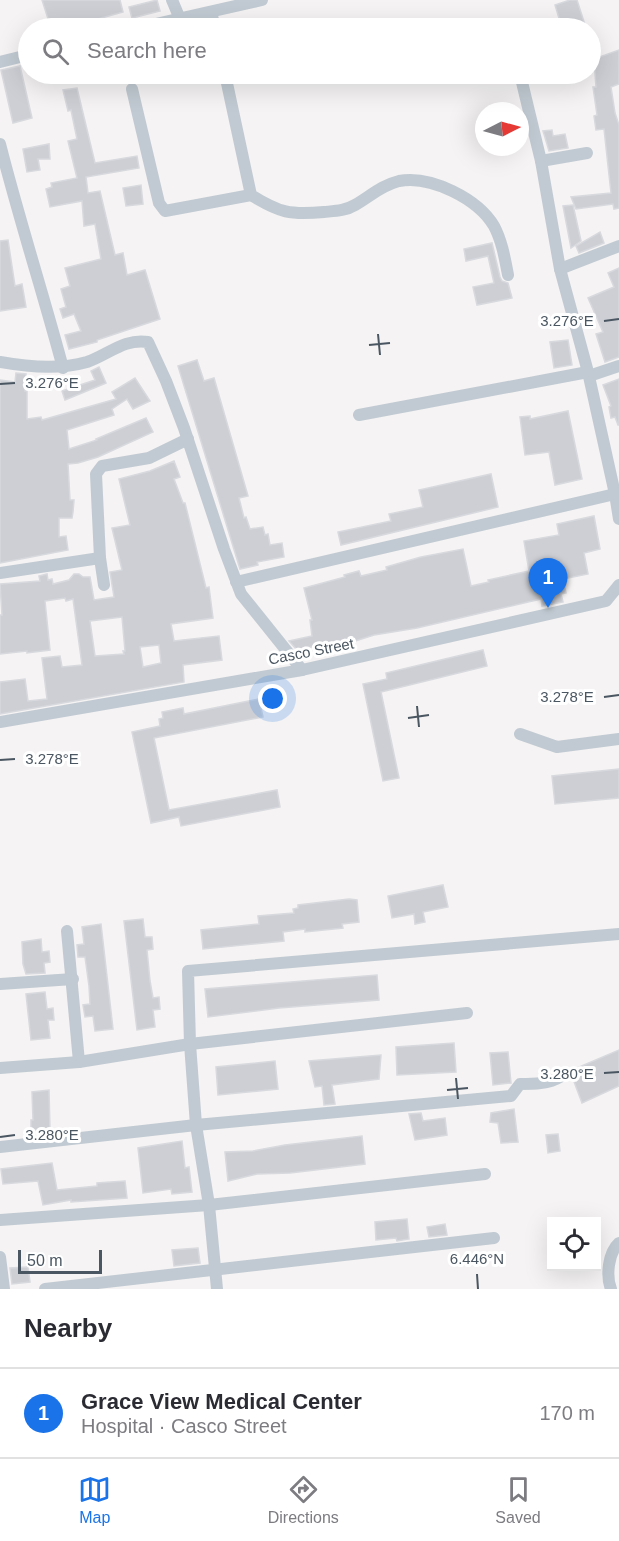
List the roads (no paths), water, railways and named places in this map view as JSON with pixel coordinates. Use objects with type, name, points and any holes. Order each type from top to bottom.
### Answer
[{"type":"street","points":[[172,0],[180,18]]},
{"type":"street","points":[[184,18],[262,0]]},
{"type":"street","points":[[211,12],[212,18]]},
{"type":"street","points":[[0,62],[18,58]]},
{"type":"street","points":[[227,84],[250,195]]},
{"type":"street","points":[[522,84],[541,161],[560,269],[588,374],[619,519]]},
{"type":"street","points":[[132,89],[159,203],[165,211],[250,195],[286,213],[344,210],[356,205],[368,194],[398,182],[415,180],[440,186],[477,206],[487,216],[499,236],[508,275]]},
{"type":"street","points":[[0,144],[5,189],[63,368]]},
{"type":"street","points":[[541,161],[587,153]]},
{"type":"street","points":[[560,269],[619,246]]},
{"type":"street","points":[[0,362],[63,368],[89,361],[123,344],[137,340],[147,342],[166,381],[188,439],[241,594],[302,670]]},
{"type":"street","points":[[359,415],[588,374],[619,366]]},
{"type":"street","points":[[104,585],[100,558],[96,474],[102,466],[149,458],[188,439]]},
{"type":"street","points":[[236,582],[615,494]]},
{"type":"street","points":[[0,573],[100,558]]},
{"type":"street","name":"Casco Street","points":[[0,722],[302,670],[606,601],[619,585]]},
{"type":"street","points":[[520,734],[557,747],[619,739]]},
{"type":"street","points":[[67,931],[80,1062]]},
{"type":"street","points":[[217,1289],[209,1205],[196,1125],[188,971],[619,933]]},
{"type":"street","points":[[0,984],[73,979]]},
{"type":"street","points":[[0,1068],[80,1062],[190,1044],[467,1013]]},
{"type":"street","points":[[0,1147],[196,1125],[511,1096],[520,1084],[534,1084],[556,1080],[560,1077]]},
{"type":"street","points":[[0,1220],[209,1205],[485,1174]]},
{"type":"street","points":[[45,1289],[494,1238]]},
{"type":"street","points":[[611,1289],[608,1279],[612,1249],[619,1243]]},
{"type":"street","points":[[0,1257],[4,1289]]},
{"type":"place","name":"Grace View Medical Center","points":[[548,608]]}]
